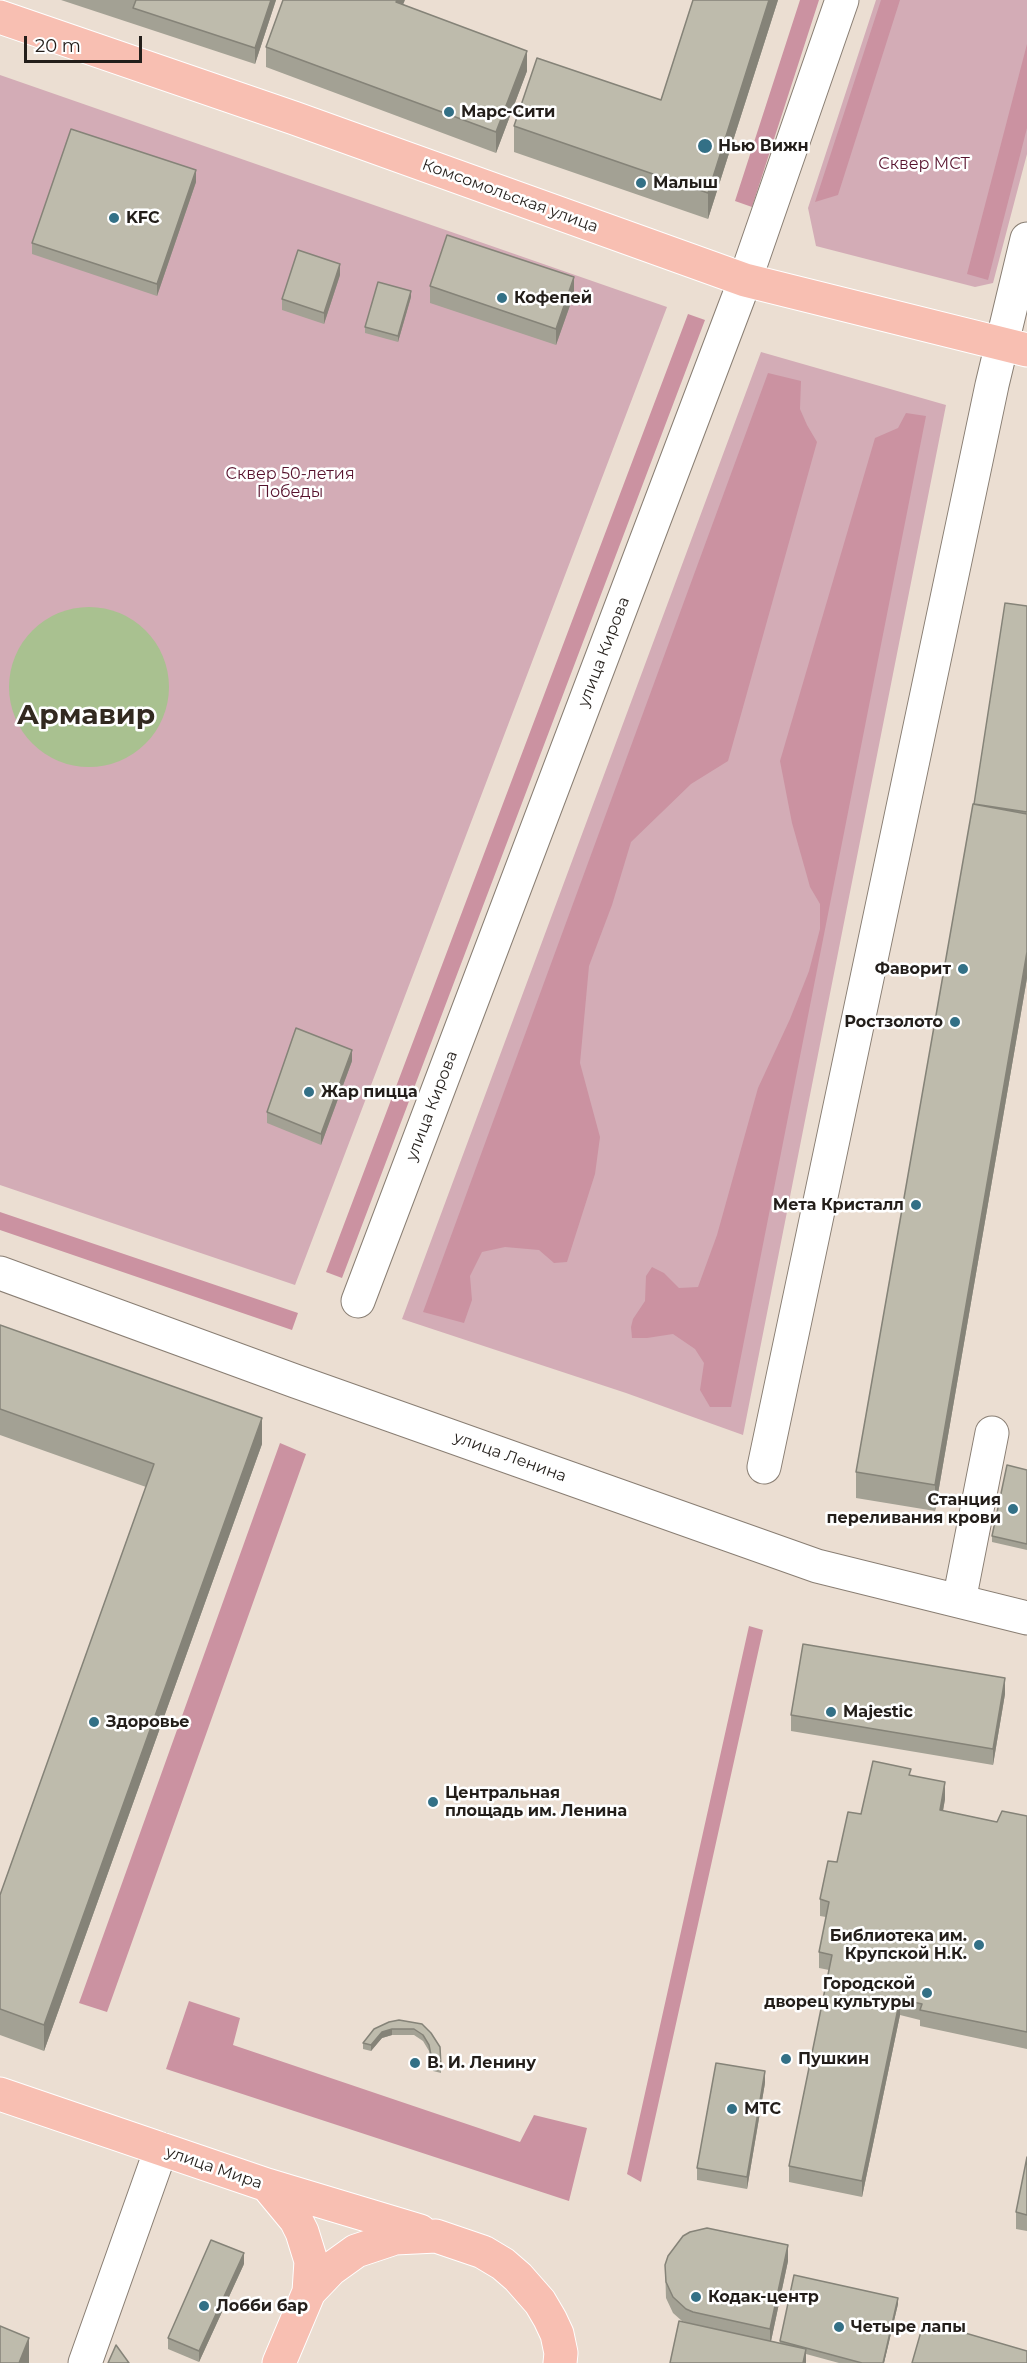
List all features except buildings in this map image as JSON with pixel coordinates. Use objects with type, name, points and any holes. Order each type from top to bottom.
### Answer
[{"type":"main road","name":"Комсомольская улица","points":[[0,16],[294,118],[745,280],[1014,347]]},
{"type":"main road","name":"улица Мира","points":[[0,2094],[267,2185],[290,2210],[302,2232],[311,2261],[309,2292]]},
{"type":"main road","points":[[267,2185],[436,2236],[483,2252],[503,2264],[540,2302],[550,2319],[559,2343],[560,2363]]},
{"type":"main road","points":[[279,2363],[309,2292],[331,2269],[356,2251],[395,2238],[436,2236]]},
{"type":"street","name":"улица Кирова","points":[[358,1301],[745,280],[842,0]]},
{"type":"street","points":[[764,1467],[1014,347],[1027,239]]},
{"type":"street","name":"улица Ленина","points":[[0,1273],[817,1566],[1027,1618]]},
{"type":"street","points":[[959,1601],[992,1433]]},
{"type":"street","points":[[85,2363],[161,2149]]},
{"type":"green space","name":"Сквер МСТ","points":[[876,0],[1027,0],[1027,154],[993,283],[975,287],[816,246],[808,208]]},
{"type":"green space","name":"Сквер 50-летия Победы","points":[[0,75],[667,307],[295,1285],[0,1185]]},
{"type":"green space","points":[[761,352],[946,405],[743,1435],[626,1393],[402,1319]]},
{"type":"shaded area","points":[[800,0],[819,0],[752,207],[735,201]]},
{"type":"shaded area","points":[[881,0],[900,0],[838,195],[815,202]]},
{"type":"shaded area","points":[[1027,44],[1027,128],[988,280],[967,274]]},
{"type":"shaded area","points":[[688,314],[705,320],[342,1278],[326,1272]]},
{"type":"shaded area","points":[[768,373],[801,381],[800,409],[817,442],[728,761],[691,784],[631,842],[612,905],[589,966],[580,1063],[600,1137],[595,1174],[567,1262],[554,1263],[539,1250],[505,1247],[482,1252],[470,1276],[472,1300],[464,1323],[423,1312]]},
{"type":"shaded area","points":[[906,413],[926,416],[731,1407],[710,1407],[700,1390],[704,1363],[695,1349],[673,1334],[632,1338],[631,1327],[633,1319],[645,1301],[646,1276],[652,1267],[664,1273],[679,1288],[698,1287],[717,1235],[758,1088],[809,971],[820,929],[820,904],[810,887],[792,823],[780,761],[875,438],[898,428]]},
{"type":"shaded area","points":[[89,607],[120,613],[145,631],[163,656],[169,687],[163,718],[145,743],[120,761],[89,767],[58,761],[33,743],[15,718],[9,687],[15,656],[33,631],[58,613]]},
{"type":"shaded area","points":[[0,1212],[298,1313],[292,1330],[0,1230]]},
{"type":"shaded area","points":[[280,1443],[306,1454],[107,2012],[79,2003]]},
{"type":"shaded area","points":[[749,1626],[763,1630],[641,2182],[627,2174]]},
{"type":"shaded area","points":[[189,2001],[240,2018],[233,2045],[520,2142],[534,2115],[587,2128],[569,2201],[166,2069]]},
{"type":"place","name":"Марс-Сити","points":[[449,112]]},
{"type":"place","name":"Нью Вижн","points":[[705,146]]},
{"type":"place","name":"Малыш","points":[[641,183]]},
{"type":"place","name":"KFC","points":[[114,218]]},
{"type":"place","name":"Кофепей","points":[[502,298]]},
{"type":"place","name":"Фаворит","points":[[963,969]]},
{"type":"place","name":"Ростзолото","points":[[955,1022]]},
{"type":"place","name":"Жар пицца","points":[[309,1092]]},
{"type":"place","name":"Мета Кристалл","points":[[916,1205]]},
{"type":"place","name":"Cтанция переливания крови","points":[[1013,1509]]},
{"type":"place","name":"Majestic","points":[[831,1712]]},
{"type":"place","name":"Здоровье","points":[[94,1722]]},
{"type":"place","name":"Центральная площадь им. Ленина","points":[[433,1802]]},
{"type":"place","name":"Библиотека им. Крупской Н.К.","points":[[979,1945]]},
{"type":"place","name":"Городской дворец культуры","points":[[927,1993]]},
{"type":"place","name":"Пушкин","points":[[786,2059]]},
{"type":"place","name":"В. И. Ленину","points":[[415,2063]]},
{"type":"place","name":"МТС","points":[[732,2109]]},
{"type":"place","name":"Кодак-центр","points":[[696,2297]]},
{"type":"place","name":"Лобби бар","points":[[204,2306]]},
{"type":"place","name":"Четыре лапы","points":[[839,2327]]},
{"type":"district","name":"Армавир","points":[[86,716]]}]
